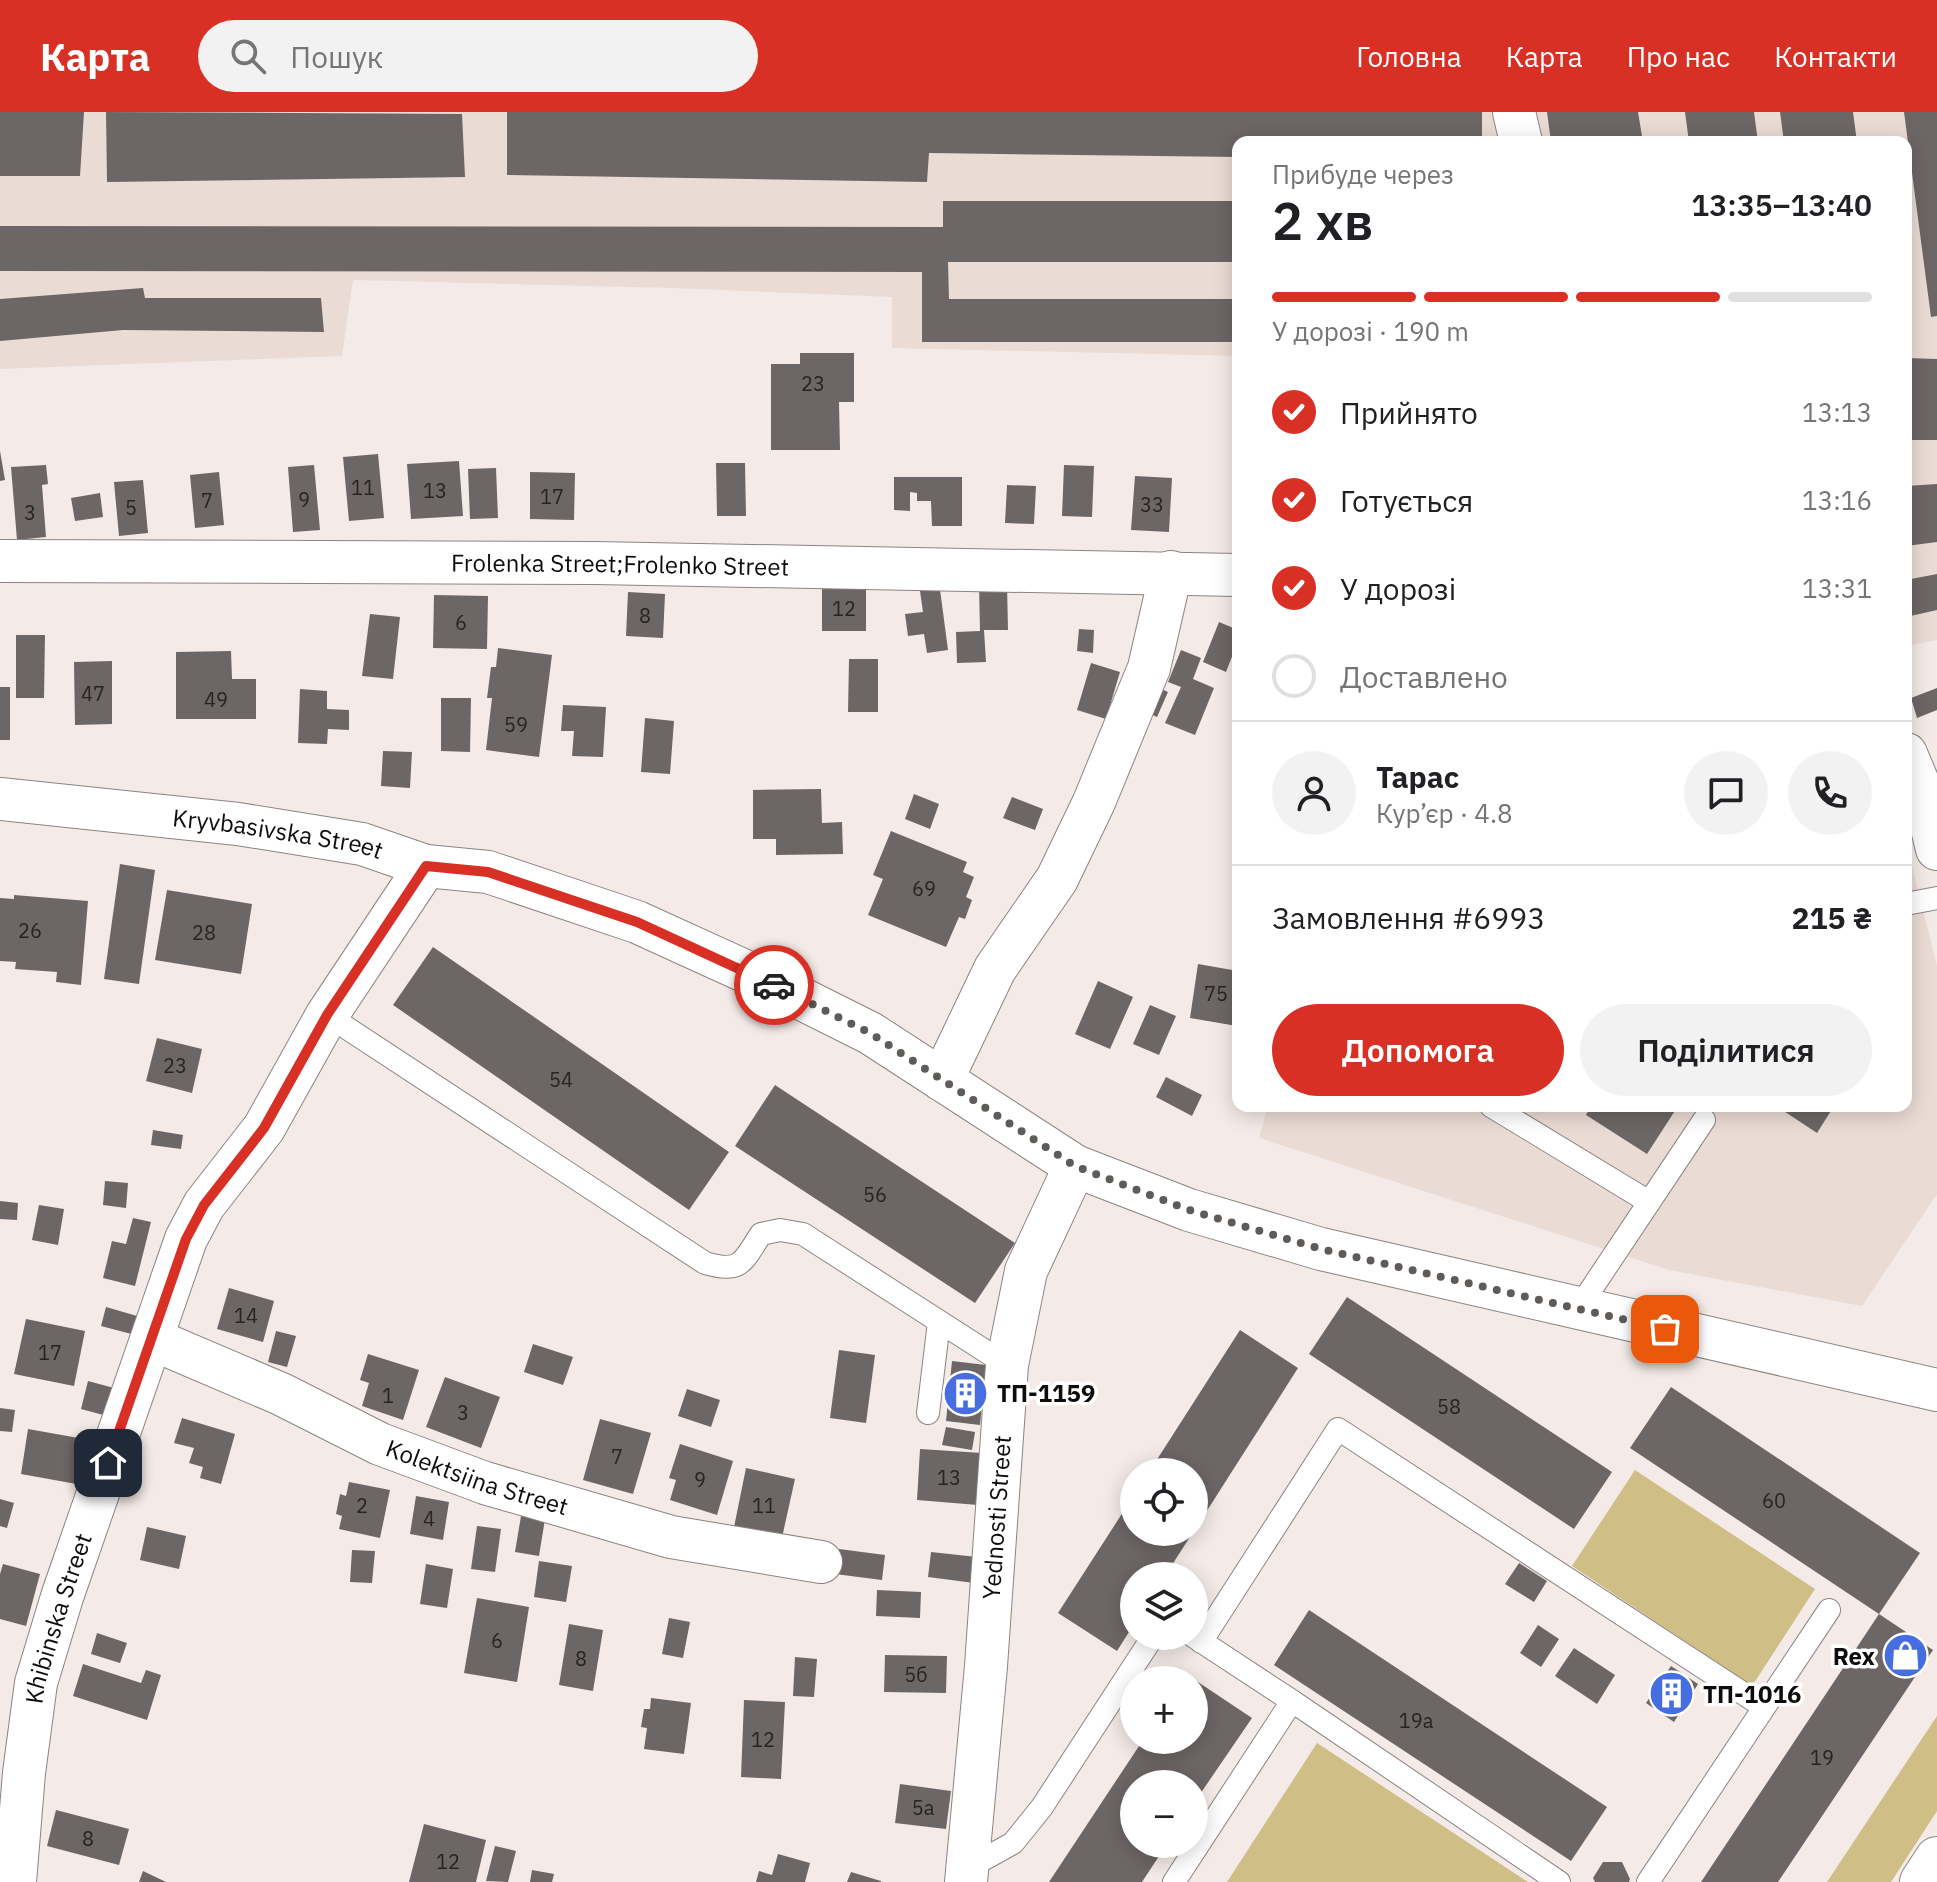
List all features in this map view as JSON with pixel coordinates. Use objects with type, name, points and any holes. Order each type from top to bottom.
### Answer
[{"type":"main road","points":[[1922,1882],[1937,1859]]},
{"type":"street","points":[[1514,112],[1520,136]]},
{"type":"street","name":"Frolenka Street;Frolenko Street","points":[[0,561],[580,563],[1232,575]]},
{"type":"street","points":[[942,1080],[995,969],[1057,879],[1094,802],[1149,668],[1171,572]]},
{"type":"street","points":[[1912,768],[1925,799],[1937,849]]},
{"type":"street","name":"Kryvbasivska Street","points":[[0,799],[238,824],[362,844],[426,866],[488,872],[637,922],[760,978],[870,1033],[1075,1166],[1189,1210],[1321,1249],[1937,1390]]},
{"type":"street","name":"Khibinska Street","points":[[15,1882],[24,1773],[36,1683],[67,1582],[186,1239],[204,1205],[264,1128],[327,1015],[426,866]]},
{"type":"street","name":"Yednosti Street","points":[[967,1875],[986,1666],[1007,1365],[1026,1271],[1075,1166]]},
{"type":"street","name":"Kolektsiina Street","points":[[152,1339],[281,1394],[380,1444],[485,1483],[671,1537],[821,1562]]},
{"type":"lane","points":[[1912,903],[1937,898]]},
{"type":"lane","points":[[327,1015],[705,1263],[725,1269],[743,1262],[761,1234],[780,1230],[803,1234],[1007,1365]]},
{"type":"lane","points":[[1501,1112],[1649,1202]]},
{"type":"lane","points":[[1578,1309],[1704,1120]]},
{"type":"lane","points":[[928,1413],[939,1322]]},
{"type":"lane","points":[[1208,1623],[1338,1429],[1764,1707]]},
{"type":"lane","points":[[1648,1882],[1829,1610]]},
{"type":"lane","points":[[1208,1646],[1559,1882]]},
{"type":"lane","points":[[967,1875],[1013,1843],[1042,1807],[1144,1650]]},
{"type":"lane","points":[[1174,1882],[1292,1701]]},
{"type":"shaded area","points":[[0,112],[1937,112],[1937,640],[1912,645],[1912,136],[1232,136],[1232,356],[892,348],[892,297],[353,280],[342,356],[0,369]]},
{"type":"shaded area","points":[[1912,867],[1937,966],[1937,1194],[1862,1306],[1669,1270],[1259,1138],[1266,1112],[1912,1112]]},
{"type":"shaded area","points":[[1635,1470],[1815,1589],[1752,1686],[1572,1566]]},
{"type":"shaded area","points":[[1937,1716],[1937,1811],[1891,1882],[1827,1882]]},
{"type":"shaded area","points":[[1317,1743],[1528,1882],[1227,1882]]},
{"type":"building","points":[[0,112],[84,112],[80,176],[0,176]]},
{"type":"building","points":[[106,112],[462,114],[465,177],[107,182]]},
{"type":"building","points":[[507,112],[1482,112],[1482,136],[1232,136],[1232,157],[929,153],[927,182],[507,175]]},
{"type":"building","points":[[1547,112],[1638,112],[1642,136],[1550,136]]},
{"type":"building","points":[[1685,112],[1754,112],[1757,136],[1688,136]]},
{"type":"building","points":[[1780,112],[1853,112],[1856,136],[1783,136]]},
{"type":"building","points":[[1904,112],[1937,112],[1937,316],[1931,317],[1912,173],[1912,136],[1907,136]]},
{"type":"building","points":[[943,201],[1232,201],[1232,262],[948,262],[949,299],[1232,299],[1232,342],[922,342],[922,272],[0,271],[0,226],[943,227]]},
{"type":"building","points":[[143,288],[145,298],[321,298],[324,332],[123,330],[0,341],[0,299]]},
{"type":"building","points":[[800,353],[854,353],[854,402],[839,402],[840,450],[771,450],[771,364],[800,364]]},
{"type":"building","points":[[1912,358],[1937,359],[1937,440],[1912,440]]},
{"type":"building","points":[[0,451],[5,480],[0,481]]},
{"type":"building","points":[[378,454],[384,518],[349,521],[343,457]]},
{"type":"building","points":[[459,461],[463,516],[411,519],[407,464]]},
{"type":"building","points":[[716,463],[745,463],[746,516],[717,516]]},
{"type":"building","points":[[46,465],[48,484],[42,485],[46,537],[17,540],[11,467]]},
{"type":"building","points":[[314,465],[320,530],[293,532],[288,467]]},
{"type":"building","points":[[1064,465],[1094,466],[1092,517],[1062,516]]},
{"type":"building","points":[[496,468],[498,518],[470,519],[468,469]]},
{"type":"building","points":[[219,472],[224,525],[195,528],[190,475]]},
{"type":"building","points":[[530,472],[575,473],[574,520],[530,519]]},
{"type":"building","points":[[1135,476],[1172,478],[1169,532],[1131,530]]},
{"type":"building","points":[[894,477],[962,477],[962,526],[932,526],[931,501],[917,501],[917,493],[910,492],[910,511],[894,510]]},
{"type":"building","points":[[143,480],[148,533],[119,536],[114,482]]},
{"type":"building","points":[[1937,484],[1937,542],[1912,545],[1912,486]]},
{"type":"building","points":[[1007,485],[1036,486],[1034,524],[1005,523]]},
{"type":"building","points":[[100,493],[103,517],[75,521],[71,498]]},
{"type":"building","points":[[1937,574],[1937,610],[1912,616],[1912,579]]},
{"type":"building","points":[[939,582],[948,650],[927,653],[924,634],[908,636],[905,614],[923,612],[919,584]]},
{"type":"building","points":[[822,584],[866,585],[866,631],[822,631]]},
{"type":"building","points":[[1007,584],[1008,630],[984,630],[986,662],[957,663],[956,632],[980,631],[979,585]]},
{"type":"building","points":[[628,592],[665,594],[663,638],[626,636]]},
{"type":"building","points":[[434,595],[488,596],[487,649],[433,648]]},
{"type":"building","points":[[370,614],[400,617],[393,679],[362,676]]},
{"type":"building","points":[[1219,622],[1232,627],[1232,656],[1226,672],[1203,662]]},
{"type":"building","points":[[1079,629],[1094,630],[1093,653],[1077,651]]},
{"type":"building","points":[[16,635],[45,635],[44,698],[16,698]]},
{"type":"building","points":[[498,648],[552,655],[539,757],[486,750],[492,698],[487,698],[491,667],[496,667]]},
{"type":"building","points":[[1181,650],[1201,658],[1193,679],[1214,688],[1195,735],[1165,723],[1181,687],[1168,682]]},
{"type":"building","points":[[231,651],[232,679],[256,679],[256,719],[176,719],[176,652]]},
{"type":"building","points":[[849,659],[878,659],[878,712],[848,712]]},
{"type":"building","points":[[112,661],[112,724],[75,725],[74,662]]},
{"type":"building","points":[[1091,663],[1120,672],[1106,719],[1077,710]]},
{"type":"building","points":[[1149,683],[1168,692],[1157,717],[1137,708]]},
{"type":"building","points":[[0,687],[10,687],[10,740],[0,740]]},
{"type":"building","points":[[1937,688],[1937,710],[1917,718],[1912,698]]},
{"type":"building","points":[[300,689],[327,691],[327,709],[349,710],[349,730],[328,729],[327,744],[298,743]]},
{"type":"building","points":[[441,698],[471,698],[470,752],[441,751]]},
{"type":"building","points":[[563,705],[606,707],[603,757],[572,756],[574,731],[561,731]]},
{"type":"building","points":[[645,718],[674,721],[670,774],[641,772]]},
{"type":"building","points":[[383,751],[412,752],[410,788],[381,786]]},
{"type":"building","points":[[821,789],[822,823],[842,822],[843,854],[776,855],[776,839],[753,839],[753,790]]},
{"type":"building","points":[[914,794],[939,804],[930,829],[905,819]]},
{"type":"building","points":[[1012,797],[1043,809],[1035,830],[1003,818]]},
{"type":"building","points":[[891,831],[967,862],[963,872],[974,877],[966,897],[972,900],[965,919],[959,917],[946,947],[868,915],[883,879],[873,875]]},
{"type":"building","points":[[120,864],[155,870],[139,984],[104,979]]},
{"type":"building","points":[[167,890],[252,904],[241,974],[155,960]]},
{"type":"building","points":[[14,895],[88,901],[81,985],[56,982],[57,972],[15,969],[16,962],[0,961],[0,898],[14,899]]},
{"type":"building","points":[[433,947],[729,1152],[689,1210],[393,1005]]},
{"type":"building","points":[[1198,964],[1232,970],[1232,1025],[1190,1018]]},
{"type":"building","points":[[1098,981],[1133,997],[1110,1049],[1075,1034]]},
{"type":"building","points":[[1150,1005],[1176,1016],[1159,1055],[1133,1044]]},
{"type":"building","points":[[157,1038],[202,1049],[192,1093],[146,1081]]},
{"type":"building","points":[[1166,1077],[1202,1095],[1192,1116],[1156,1097]]},
{"type":"building","points":[[775,1085],[1015,1243],[975,1303],[735,1146]]},
{"type":"building","points":[[1588,1112],[1674,1112],[1647,1154],[1586,1115]]},
{"type":"building","points":[[1785,1112],[1830,1112],[1817,1133]]},
{"type":"building","points":[[153,1130],[183,1135],[181,1149],[151,1145]]},
{"type":"building","points":[[105,1181],[128,1183],[126,1208],[103,1205]]},
{"type":"building","points":[[0,1201],[18,1203],[17,1220],[0,1219]]},
{"type":"building","points":[[39,1205],[64,1209],[58,1245],[32,1240]]},
{"type":"building","points":[[133,1218],[151,1222],[135,1286],[103,1278],[112,1241],[126,1244]]},
{"type":"building","points":[[229,1288],[274,1301],[263,1342],[217,1329]]},
{"type":"building","points":[[1347,1297],[1612,1472],[1574,1529],[1309,1354]]},
{"type":"building","points":[[106,1307],[144,1318],[139,1336],[101,1326]]},
{"type":"building","points":[[26,1319],[85,1331],[74,1386],[14,1374]]},
{"type":"building","points":[[1240,1330],[1298,1368],[1208,1509],[1208,1458],[1158,1458]]},
{"type":"building","points":[[276,1331],[296,1336],[287,1367],[268,1362]]},
{"type":"building","points":[[533,1344],[573,1357],[563,1385],[524,1372]]},
{"type":"building","points":[[839,1350],[875,1355],[866,1423],[830,1418]]},
{"type":"building","points":[[368,1354],[419,1370],[403,1420],[362,1406],[369,1383],[360,1380]]},
{"type":"building","name":"ТП-1159","points":[[952,1361],[986,1365],[980,1425],[946,1421]]},
{"type":"building","points":[[445,1377],[500,1397],[481,1448],[426,1427]]},
{"type":"building","points":[[88,1381],[114,1388],[107,1416],[81,1409]]},
{"type":"building","points":[[1671,1387],[1920,1553],[1879,1614],[1630,1448]]},
{"type":"building","points":[[687,1389],[720,1400],[711,1427],[678,1416]]},
{"type":"building","points":[[0,1408],[15,1410],[12,1432],[0,1431]]},
{"type":"building","points":[[182,1418],[235,1434],[221,1484],[200,1478],[203,1467],[189,1463],[194,1448],[174,1443]]},
{"type":"building","points":[[600,1419],[651,1433],[633,1494],[583,1480]]},
{"type":"building","points":[[946,1427],[975,1432],[972,1450],[942,1445]]},
{"type":"building","points":[[28,1429],[90,1440],[82,1485],[21,1474]]},
{"type":"building","points":[[680,1444],[733,1461],[717,1515],[670,1500],[676,1480],[669,1478]]},
{"type":"building","points":[[920,1449],[982,1453],[978,1505],[917,1500]]},
{"type":"building","points":[[746,1468],[795,1479],[781,1542],[733,1532]]},
{"type":"building","points":[[349,1482],[390,1490],[380,1538],[339,1529],[342,1516],[336,1514],[340,1494],[346,1496]]},
{"type":"building","points":[[416,1496],[449,1502],[443,1540],[410,1534]]},
{"type":"building","points":[[0,1499],[14,1503],[7,1528],[0,1526]]},
{"type":"building","points":[[522,1510],[546,1513],[539,1556],[515,1552]]},
{"type":"building","points":[[1120,1517],[1120,1546],[1184,1546],[1174,1562],[1120,1562],[1120,1646],[1117,1651],[1058,1613]]},
{"type":"building","points":[[477,1526],[501,1529],[495,1572],[471,1569]]},
{"type":"building","points":[[147,1527],[186,1536],[179,1569],[140,1560]]},
{"type":"building","points":[[839,1549],[885,1555],[882,1580],[835,1574]]},
{"type":"building","points":[[352,1550],[375,1551],[372,1583],[350,1582]]},
{"type":"building","points":[[931,1552],[977,1557],[974,1583],[928,1577]]},
{"type":"building","points":[[539,1561],[572,1566],[566,1602],[534,1597]]},
{"type":"building","points":[[1519,1563],[1547,1581],[1534,1602],[1505,1584]]},
{"type":"building","points":[[3,1564],[40,1574],[26,1626],[0,1619],[0,1574]]},
{"type":"building","points":[[426,1564],[453,1569],[447,1608],[420,1604]]},
{"type":"building","points":[[877,1590],[921,1592],[920,1618],[876,1616]]},
{"type":"building","points":[[477,1598],[529,1607],[517,1682],[464,1673]]},
{"type":"building","points":[[1309,1610],[1607,1807],[1571,1861],[1274,1665]]},
{"type":"building","points":[[1879,1614],[1933,1650],[1778,1882],[1701,1882]]},
{"type":"building","points":[[669,1618],[690,1622],[683,1658],[662,1654]]},
{"type":"building","points":[[569,1624],[603,1630],[593,1691],[559,1685]]},
{"type":"building","points":[[1538,1625],[1559,1639],[1541,1667],[1520,1653]]},
{"type":"building","points":[[97,1633],[127,1643],[120,1663],[91,1654]]},
{"type":"building","points":[[1574,1648],[1615,1675],[1597,1704],[1555,1676]]},
{"type":"building","points":[[885,1655],[947,1656],[946,1693],[884,1692]]},
{"type":"building","points":[[795,1657],[817,1659],[814,1697],[793,1696]]},
{"type":"building","points":[[83,1664],[141,1683],[146,1670],[161,1675],[147,1720],[73,1696]]},
{"type":"building","name":"ТП-1016","points":[[1671,1666],[1698,1684],[1674,1722],[1646,1703]]},
{"type":"building","points":[[1208,1689],[1252,1718],[1208,1782],[1208,1770],[1123,1770],[1134,1754],[1208,1754]]},
{"type":"building","points":[[651,1698],[691,1703],[684,1754],[644,1749],[647,1728],[641,1727],[644,1709],[650,1709]]},
{"type":"building","points":[[744,1700],[785,1702],[781,1779],[741,1777]]},
{"type":"building","points":[[1120,1775],[1120,1858],[1158,1858],[1142,1882],[1049,1882]]},
{"type":"building","points":[[900,1784],[951,1791],[946,1829],[895,1823]]},
{"type":"building","points":[[56,1810],[129,1829],[119,1865],[47,1846]]},
{"type":"building","points":[[424,1824],[486,1840],[476,1882],[409,1882]]},
{"type":"building","points":[[495,1846],[516,1851],[508,1882],[486,1881]]},
{"type":"building","points":[[778,1854],[810,1863],[805,1882],[756,1882],[759,1871],[772,1875]]},
{"type":"building","points":[[1603,1862],[1622,1862],[1629,1882],[1595,1882],[1593,1878]]},
{"type":"building","points":[[532,1870],[554,1874],[552,1882],[530,1882]]},
{"type":"building","points":[[143,1871],[166,1882],[139,1882]]},
{"type":"building","points":[[851,1872],[881,1881],[881,1882],[847,1882]]},
{"type":"way so far","points":[[774,985],[870,1033],[1075,1166],[1189,1210],[1321,1249],[1665,1329]]},
{"type":"place","name":"ТП-1159","points":[[966,1393]]},
{"type":"place","name":"Rex","points":[[1906,1656]]},
{"type":"place","name":"ТП-1016","points":[[1672,1694]]},
{"type":"route","points":[[108,1463],[186,1239],[204,1205],[264,1128],[327,1015],[426,866],[488,872],[637,922],[774,985]]}]
